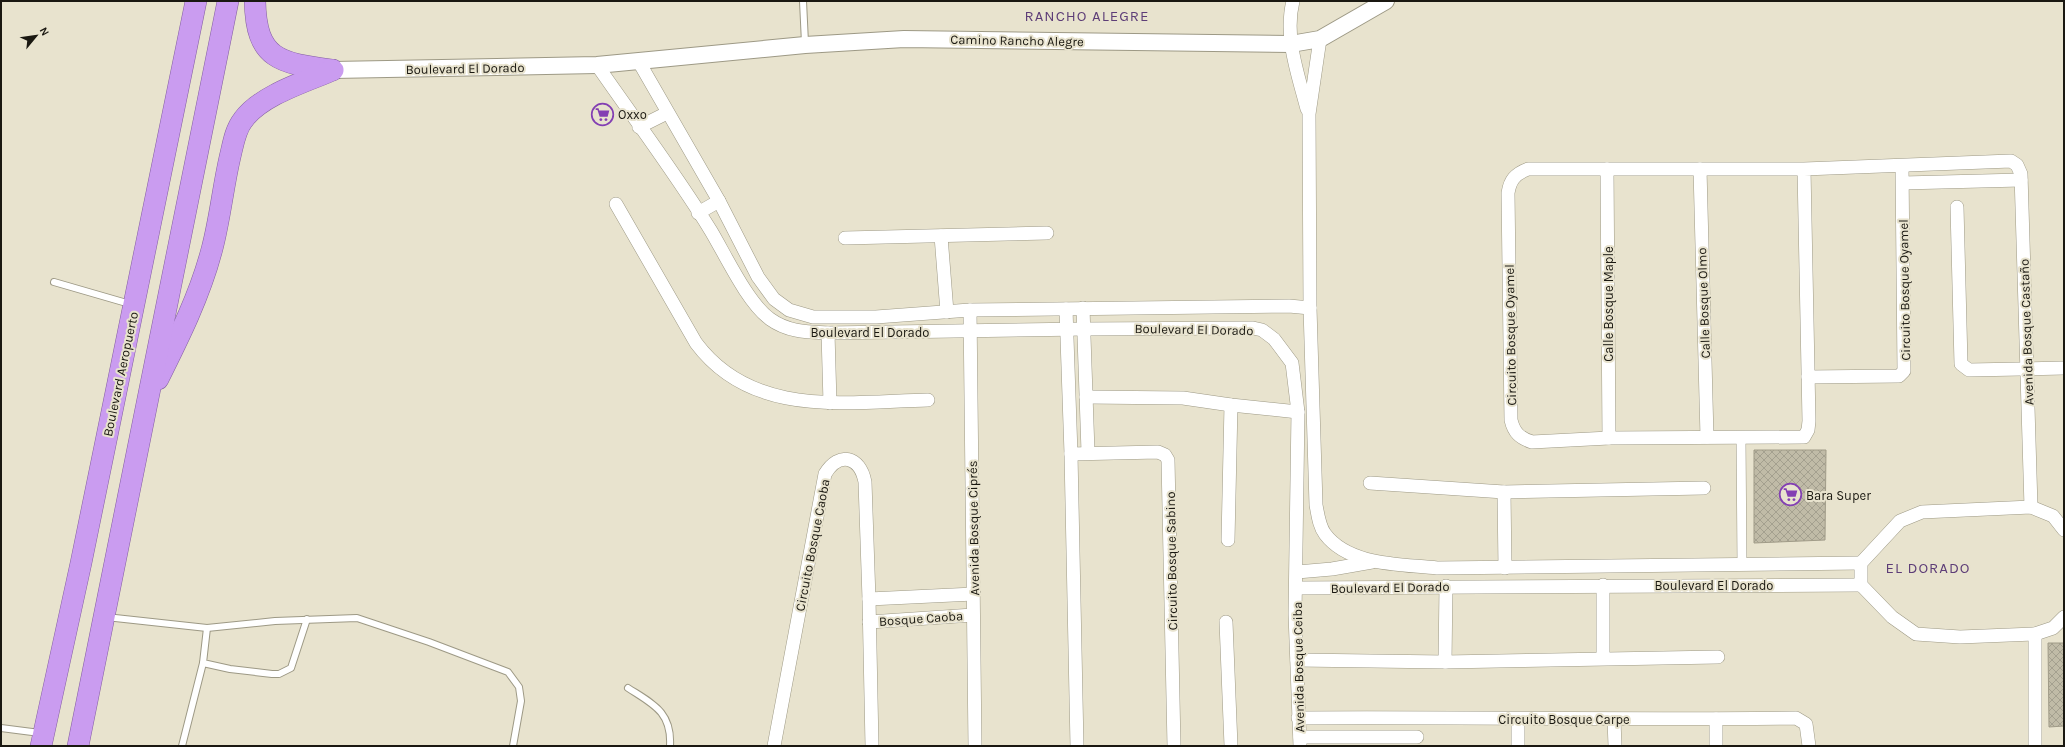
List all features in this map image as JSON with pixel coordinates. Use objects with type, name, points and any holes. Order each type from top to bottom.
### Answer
[{"type":"highway","points":[[78,746],[105,617],[146,402],[228,1]]},
{"type":"highway","points":[[255,1],[257,29],[261,40],[268,50],[278,58],[290,64],[332,70]]},
{"type":"highway","name":"Boulevard Aeropuerto","points":[[42,739],[81,563],[194,2]]},
{"type":"highway","points":[[146,402],[182,330],[204,276],[212,248],[232,146],[242,121],[250,112],[279,93],[332,70]]},
{"type":"street","name":"Boulevard El Dorado","points":[[1293,1],[1289,16],[1291,44],[1309,114]]},
{"type":"street","name":"Camino Rancho Alegre","points":[[639,62],[805,45],[904,39],[998,39],[1291,44],[1320,38],[1386,1]]},
{"type":"street","name":"Boulevard El Dorado","points":[[1320,38],[1309,114],[1310,308],[1316,489],[1319,521],[1325,534],[1344,550],[1357,556],[1378,561],[1437,568],[1861,563]]},
{"type":"street","name":"Boulevard El Dorado","points":[[332,70],[597,65],[639,62],[719,201],[758,278],[774,299],[789,310],[813,317],[876,317],[970,310],[1289,306],[1310,308]]},
{"type":"street","name":"Boulevard El Dorado","points":[[597,65],[698,213],[757,306],[769,318],[782,327],[796,331],[828,333],[1084,329],[1253,328],[1262,330],[1274,339],[1292,363],[1298,412],[1297,588],[1345,589],[1446,586],[1603,585],[1861,585]]},
{"type":"street","points":[[639,127],[667,113]]},
{"type":"street","name":"Circuito Bosque Oyamel","points":[[1804,169],[1808,430],[1804,437],[1609,438],[1532,442],[1520,437],[1513,426],[1508,193],[1513,178],[1528,169],[1804,169],[2011,161]]},
{"type":"street","name":"Avenida Bosque Castaño","points":[[2011,161],[2019,168],[2021,180],[2028,368],[2031,507]]},
{"type":"street","name":"Circuito Bosque Oyamel","points":[[1808,377],[1899,376],[1904,371],[1902,166]]},
{"type":"street","name":"Calle Bosque Olmo","points":[[1700,169],[1707,437]]},
{"type":"street","name":"Calle Bosque Maple","points":[[1607,170],[1609,438]]},
{"type":"street","points":[[1903,183],[2021,180]]},
{"type":"street","points":[[698,213],[719,201]]},
{"type":"street","points":[[616,204],[696,343],[711,361],[734,379],[774,397],[830,403],[928,400]]},
{"type":"street","points":[[1957,208],[1961,364],[1969,370],[2064,368]]},
{"type":"street","points":[[845,238],[1047,233]]},
{"type":"street","points":[[941,236],[947,312]]},
{"type":"street","points":[[1083,308],[1088,452]]},
{"type":"street","points":[[1066,309],[1071,454],[1077,746]]},
{"type":"street","name":"Avenida Bosque Ciprés","points":[[970,310],[975,746]]},
{"type":"street","points":[[828,333],[830,403]]},
{"type":"street","points":[[1086,397],[1183,398],[1231,406],[1298,412]]},
{"type":"street","points":[[1228,540],[1231,406]]},
{"type":"street","points":[[1741,438],[1742,565]]},
{"type":"street","name":"Circuito Bosque Sabino","points":[[1071,454],[1088,452],[1158,452],[1165,455],[1168,460],[1174,746]]},
{"type":"street","name":"Circuito Bosque Caoba","points":[[774,746],[825,474],[834,464],[848,459],[854,460],[858,465],[865,482],[872,746]]},
{"type":"street","points":[[1370,483],[1504,492],[1704,488]]},
{"type":"street","points":[[1504,492],[1505,568]]},
{"type":"street","points":[[2064,530],[2053,516],[2031,507],[1922,512],[1911,515],[1900,521],[1861,563],[1861,585],[1892,617],[1916,634],[1960,637],[2034,634],[2053,628],[2064,617]]},
{"type":"street","points":[[1297,572],[1332,569],[1378,561]]},
{"type":"street","points":[[1603,585],[1603,658]]},
{"type":"street","points":[[1445,662],[1446,586]]},
{"type":"street","name":"Avenida Bosque Ceiba","points":[[1297,588],[1298,718],[1300,742]]},
{"type":"street","name":"Bosque Caoba","points":[[869,598],[974,594]]},
{"type":"street","name":"Bosque Caoba","points":[[869,622],[973,615]]},
{"type":"street","points":[[1226,622],[1231,746]]},
{"type":"street","points":[[2034,634],[2035,746]]},
{"type":"street","points":[[1297,660],[1445,662],[1718,657]]},
{"type":"street","points":[[1300,742],[1417,741],[1418,717]]},
{"type":"street","name":"Circuito Bosque Carpe","points":[[1298,718],[1418,717],[1614,720],[1796,718],[1806,724],[1809,746]]},
{"type":"street","points":[[1518,719],[1518,746]]},
{"type":"street","points":[[1716,719],[1716,746]]},
{"type":"street","points":[[1614,720],[1615,746]]},
{"type":"lane","points":[[803,1],[805,45]]},
{"type":"lane","points":[[54,282],[134,305]]},
{"type":"lane","points":[[105,617],[207,628],[307,619],[357,618],[429,642],[508,672],[519,687],[522,701],[513,746]]},
{"type":"lane","points":[[204,663],[230,669],[279,674],[291,668],[307,619]]},
{"type":"lane","points":[[182,746],[204,663],[207,628]]},
{"type":"lane","points":[[628,688],[655,705],[662,714],[671,732],[670,746]]},
{"type":"lane","points":[[1,728],[42,739]]},
{"type":"building","name":"Bara Super","points":[[1754,450],[1826,450],[1825,540],[1754,543]]},
{"type":"building","points":[[2048,643],[2064,643],[2064,726],[2049,727]]},
{"type":"place","name":"Oxxo","points":[[602,114]]},
{"type":"place","name":"Bara Super","points":[[1790,495]]},
{"type":"district","name":"RANCHO ALEGRE","points":[[1087,16]]},
{"type":"district","name":"EL DORADO","points":[[1928,568]]}]
